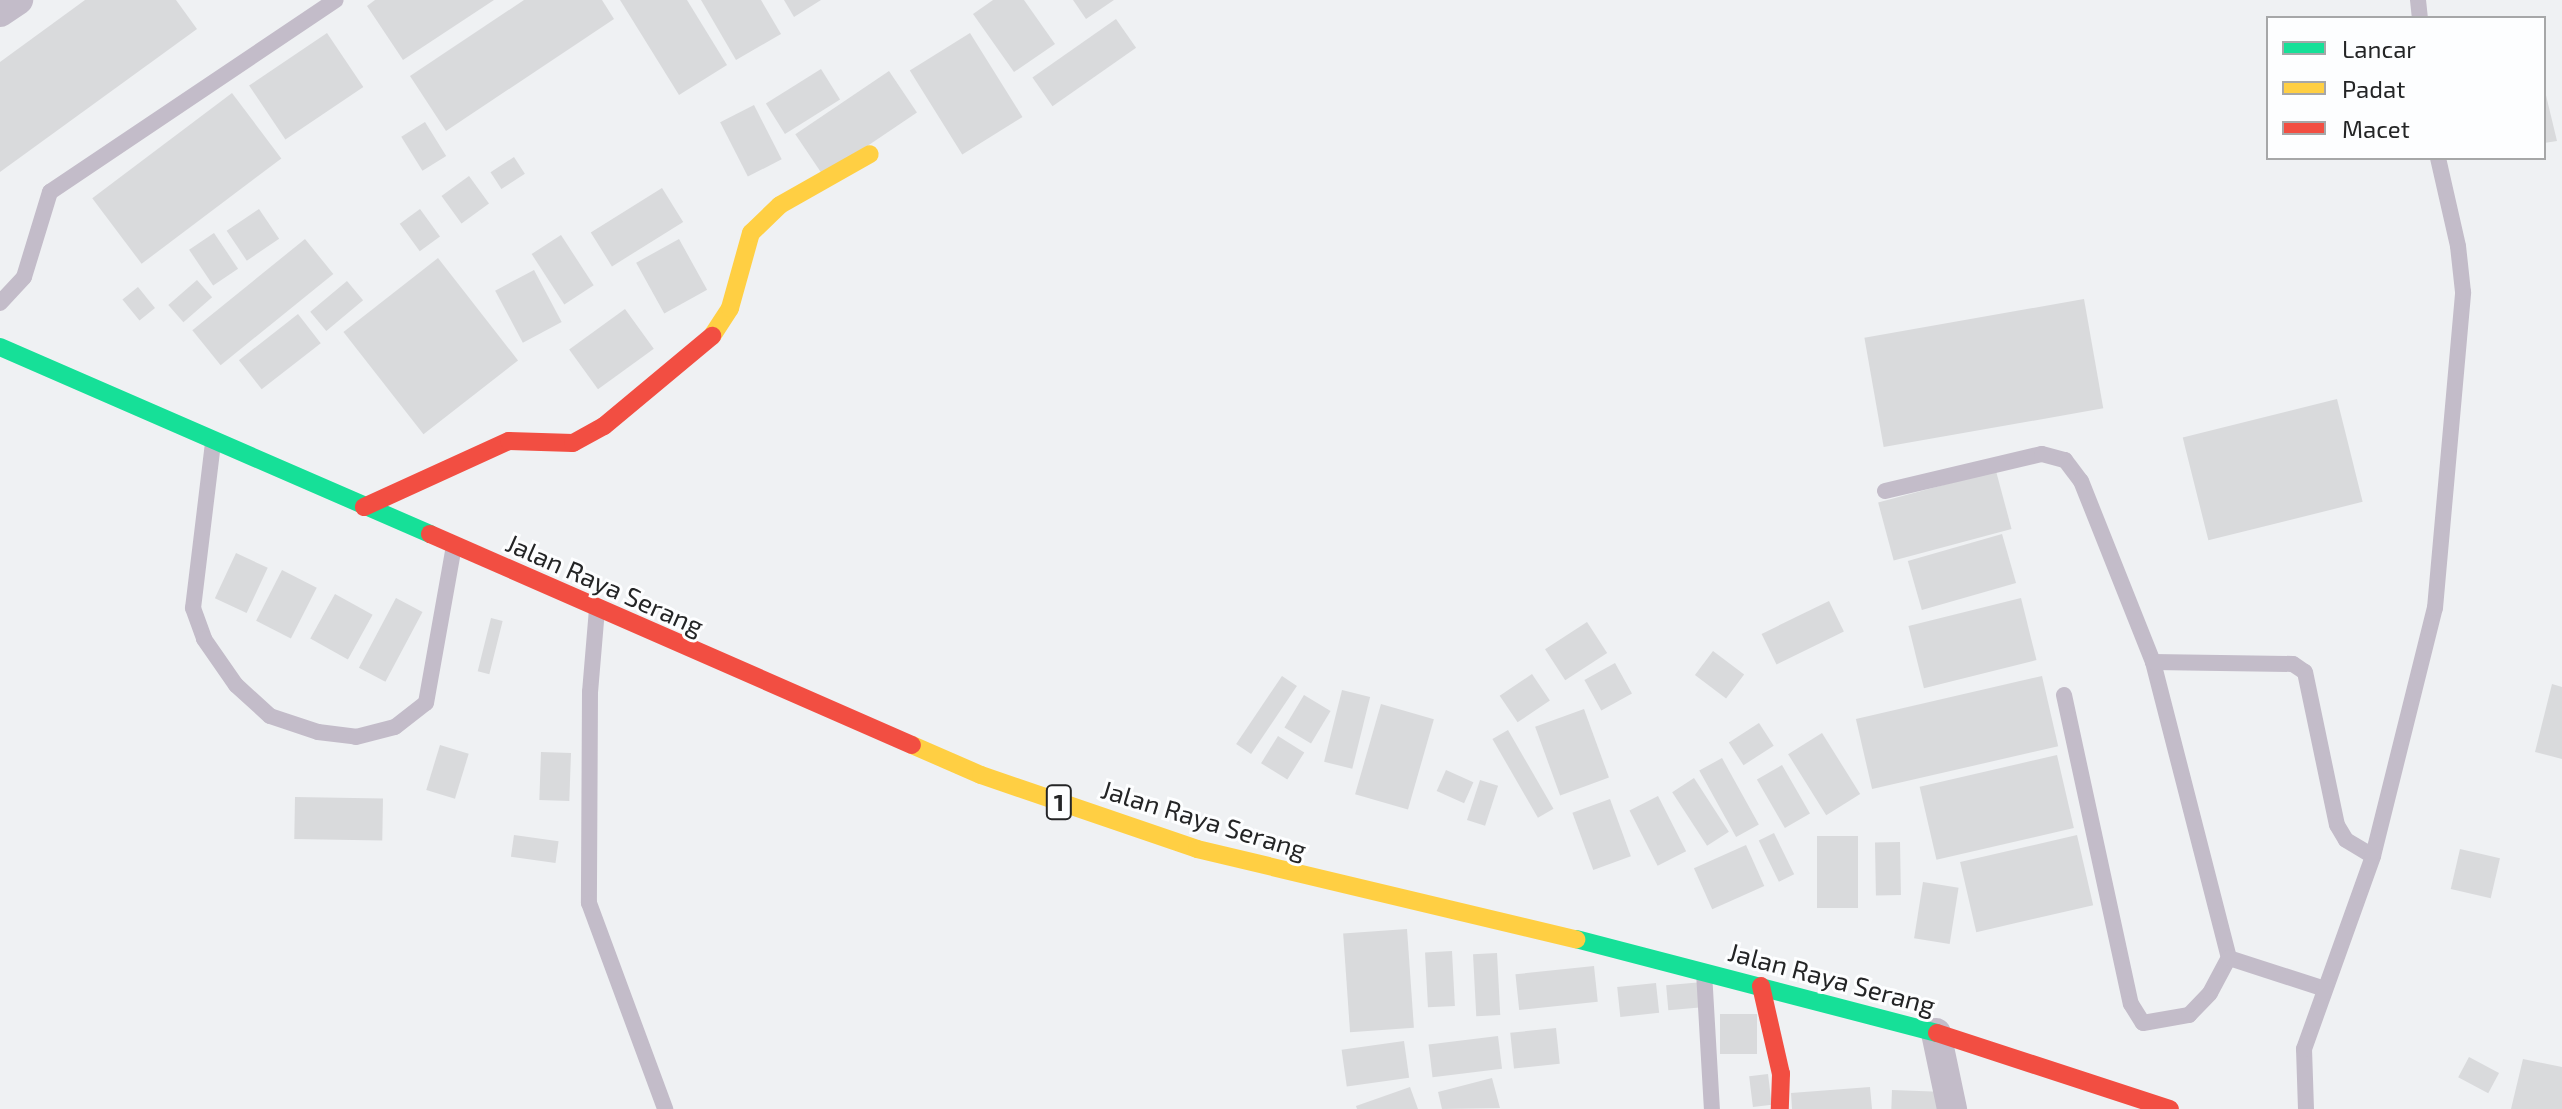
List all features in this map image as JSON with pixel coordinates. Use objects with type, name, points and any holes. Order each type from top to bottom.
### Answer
[{"type":"main road","points":[[364,507],[509,441],[573,443],[604,426],[711,337],[730,308],[751,233],[780,205],[870,154]]},
{"type":"main road","name":"Jalan Raya Serang","points":[[0,347],[213,443],[455,544],[597,609],[981,775],[1197,849],[1704,970],[1936,1033],[2170,1109]]},
{"type":"main road","points":[[1761,986],[1781,1074],[1780,1109]]},
{"type":"street","points":[[0,12],[18,0]]},
{"type":"street","points":[[1936,1033],[1952,1109]]},
{"type":"lane","points":[[0,303],[24,277],[50,192],[336,0]]},
{"type":"lane","points":[[2306,1109],[2304,1049],[2322,988],[2373,856],[2435,608],[2463,292],[2458,246],[2438,160]]},
{"type":"lane","points":[[213,443],[193,608],[204,639],[236,685],[270,716],[318,732],[356,737],[395,727],[426,703],[455,544]]},
{"type":"lane","points":[[1885,491],[2042,454],[2065,460],[2081,481],[2153,662],[2229,958],[2210,993],[2189,1015],[2143,1023],[2131,1004],[2064,695]]},
{"type":"lane","points":[[597,609],[590,692],[589,903],[665,1109]]},
{"type":"lane","points":[[2153,662],[2293,664],[2305,672],[2337,825],[2346,840],[2373,856]]},
{"type":"lane","points":[[2229,958],[2322,988]]},
{"type":"lane","points":[[1704,970],[1712,1109]]},
{"type":"building","points":[[85,0],[176,0],[197,29],[0,172],[0,62]]},
{"type":"building","points":[[375,0],[494,0],[403,60],[367,6]]},
{"type":"building","points":[[524,0],[602,0],[614,19],[446,131],[410,76]]},
{"type":"building","points":[[620,0],[687,0],[727,65],[679,95]]},
{"type":"building","points":[[701,0],[761,0],[781,34],[736,60]]},
{"type":"building","points":[[784,0],[821,0],[794,17]]},
{"type":"building","points":[[993,0],[1024,0],[1055,44],[1014,72],[973,14]]},
{"type":"building","points":[[1073,0],[1114,0],[1086,19]]},
{"type":"building","points":[[1116,19],[1136,48],[1053,106],[1032,78]]},
{"type":"building","points":[[327,33],[363,87],[285,139],[249,86]]},
{"type":"building","points":[[970,33],[1022,117],[962,155],[910,71]]},
{"type":"building","points":[[821,69],[840,100],[785,134],[766,103]]},
{"type":"building","points":[[889,71],[917,112],[823,176],[795,134]]},
{"type":"building","points":[[232,93],[281,158],[142,264],[92,198]]},
{"type":"building","points":[[2546,95],[2557,141],[2546,143]]},
{"type":"building","points":[[754,105],[782,159],[748,177],[720,122]]},
{"type":"building","points":[[425,122],[446,156],[422,171],[401,137]]},
{"type":"building","points":[[514,157],[525,174],[501,189],[491,172]]},
{"type":"building","points":[[469,176],[489,204],[461,223],[441,196]]},
{"type":"building","points":[[662,188],[683,222],[612,266],[591,233]]},
{"type":"building","points":[[259,209],[279,239],[247,261],[227,231]]},
{"type":"building","points":[[420,209],[440,237],[420,251],[400,224]]},
{"type":"building","points":[[214,233],[238,269],[213,285],[189,250]]},
{"type":"building","points":[[561,235],[594,285],[564,304],[532,254]]},
{"type":"building","points":[[305,239],[333,274],[221,365],[192,330]]},
{"type":"building","points":[[679,239],[707,290],[664,313],[636,263]]},
{"type":"building","points":[[438,258],[518,360],[423,434],[343,332]]},
{"type":"building","points":[[534,270],[562,322],[523,343],[495,291]]},
{"type":"building","points":[[197,280],[212,297],[183,322],[168,305]]},
{"type":"building","points":[[347,281],[363,300],[326,331],[310,312]]},
{"type":"building","points":[[138,287],[155,308],[139,321],[122,300]]},
{"type":"building","points":[[2084,299],[2103,408],[1884,447],[1864,338]]},
{"type":"building","points":[[625,309],[654,349],[598,389],[569,350]]},
{"type":"building","points":[[298,314],[321,343],[262,389],[239,360]]},
{"type":"building","points":[[2337,399],[2363,502],[2208,540],[2183,437]]},
{"type":"building","points":[[1996,471],[2012,529],[1894,561],[1878,503]]},
{"type":"building","points":[[2002,534],[2016,583],[1922,610],[1908,561]]},
{"type":"building","points":[[236,553],[268,568],[247,613],[215,598]]},
{"type":"building","points":[[282,570],[317,588],[291,638],[256,621]]},
{"type":"building","points":[[335,594],[373,615],[348,659],[310,639]]},
{"type":"building","points":[[396,598],[422,612],[385,682],[359,668]]},
{"type":"building","points":[[2021,598],[2036,660],[1924,688],[1908,626]]},
{"type":"building","points":[[1829,601],[1844,632],[1776,664],[1762,634]]},
{"type":"building","points":[[491,618],[503,621],[489,674],[478,671]]},
{"type":"building","points":[[1587,622],[1607,653],[1565,680],[1545,649]]},
{"type":"building","points":[[1713,651],[1744,674],[1726,698],[1695,675]]},
{"type":"building","points":[[1615,663],[1632,694],[1601,711],[1584,680]]},
{"type":"building","points":[[1532,674],[1550,701],[1518,722],[1500,696]]},
{"type":"building","points":[[1282,676],[1297,686],[1251,754],[1236,744]]},
{"type":"building","points":[[2042,676],[2058,746],[1872,789],[1856,719]]},
{"type":"building","points":[[2552,684],[2562,687],[2562,759],[2535,752]]},
{"type":"building","points":[[1342,690],[1370,697],[1352,769],[1324,762]]},
{"type":"building","points":[[1304,695],[1331,711],[1311,744],[1284,728]]},
{"type":"building","points":[[1381,704],[1434,719],[1408,810],[1355,794]]},
{"type":"building","points":[[1584,709],[1609,778],[1560,795],[1535,727]]},
{"type":"building","points":[[1759,723],[1774,746],[1744,765],[1729,743]]},
{"type":"building","points":[[1508,730],[1554,809],[1538,818],[1492,739]]},
{"type":"building","points":[[1822,733],[1860,794],[1826,815],[1788,754]]},
{"type":"building","points":[[1278,736],[1304,752],[1287,780],[1261,763]]},
{"type":"building","points":[[440,745],[469,754],[455,799],[426,790]]},
{"type":"building","points":[[541,752],[571,753],[569,801],[539,800]]},
{"type":"building","points":[[2057,755],[2074,828],[1936,860],[1920,787]]},
{"type":"building","points":[[1722,758],[1759,824],[1736,837],[1699,771]]},
{"type":"building","points":[[1782,765],[1810,813],[1785,828],[1757,780]]},
{"type":"building","points":[[1446,770],[1473,782],[1464,803],[1437,791]]},
{"type":"building","points":[[1694,778],[1729,832],[1707,846],[1672,792]]},
{"type":"building","points":[[1480,780],[1498,786],[1485,826],[1467,820]]},
{"type":"building","points":[[1658,796],[1686,851],[1658,866],[1629,811]]},
{"type":"building","points":[[295,797],[383,799],[382,841],[294,839]]},
{"type":"building","points":[[1610,799],[1631,856],[1593,870],[1572,813]]},
{"type":"building","points":[[1774,833],[1794,874],[1779,882],[1759,840]]},
{"type":"building","points":[[514,835],[559,841],[556,863],[511,857]]},
{"type":"building","points":[[2077,835],[2093,905],[1976,932],[1960,862]]},
{"type":"building","points":[[1817,836],[1858,836],[1858,908],[1817,908]]},
{"type":"building","points":[[1875,842],[1900,842],[1901,895],[1876,895]]},
{"type":"building","points":[[1746,845],[1764,886],[1712,909],[1694,868]]},
{"type":"building","points":[[2460,849],[2500,858],[2491,898],[2451,889]]},
{"type":"building","points":[[1923,882],[1959,888],[1950,944],[1914,938]]},
{"type":"building","points":[[1407,929],[1414,1028],[1350,1032],[1343,933]]},
{"type":"building","points":[[1452,951],[1455,1006],[1428,1007],[1425,952]]},
{"type":"building","points":[[1497,953],[1500,1015],[1476,1016],[1473,954]]},
{"type":"building","points":[[1594,966],[1598,1002],[1519,1010],[1515,974]]},
{"type":"building","points":[[1703,982],[1705,1007],[1668,1010],[1666,985]]},
{"type":"building","points":[[1656,983],[1659,1013],[1620,1017],[1617,987]]},
{"type":"building","points":[[1720,1014],[1757,1014],[1757,1054],[1720,1054]]},
{"type":"building","points":[[1556,1028],[1560,1064],[1514,1069],[1510,1033]]},
{"type":"building","points":[[1498,1036],[1502,1069],[1433,1077],[1429,1045]]},
{"type":"building","points":[[1404,1041],[1409,1078],[1347,1086],[1342,1050]]},
{"type":"building","points":[[2469,1057],[2499,1073],[2488,1093],[2458,1077]]},
{"type":"building","points":[[2523,1059],[2562,1067],[2562,1109],[2511,1109]]},
{"type":"building","points":[[1768,1074],[1772,1105],[1753,1107],[1749,1076]]},
{"type":"building","points":[[1492,1078],[1500,1108],[1442,1109],[1438,1092]]},
{"type":"building","points":[[1410,1087],[1418,1109],[1357,1109],[1356,1106]]},
{"type":"building","points":[[1870,1087],[1872,1109],[1792,1109],[1791,1093]]},
{"type":"building","points":[[1892,1090],[1946,1092],[1945,1109],[1891,1109]]},
{"type":"traffic: fast","points":[[0,347],[430,534]]},
{"type":"traffic: fast","points":[[1576,939],[1937,1033]]},
{"type":"traffic: slow","points":[[712,336],[730,308],[751,233],[780,205],[870,154]]},
{"type":"traffic: slow","points":[[912,745],[981,775],[1197,849],[1576,939]]},
{"type":"traffic: jam","points":[[364,507],[509,441],[573,443],[604,426],[712,336]]},
{"type":"traffic: jam","points":[[430,534],[912,745]]},
{"type":"traffic: jam","points":[[1761,986],[1781,1074],[1780,1109]]},
{"type":"traffic: jam","points":[[1937,1033],[2170,1109]]}]
